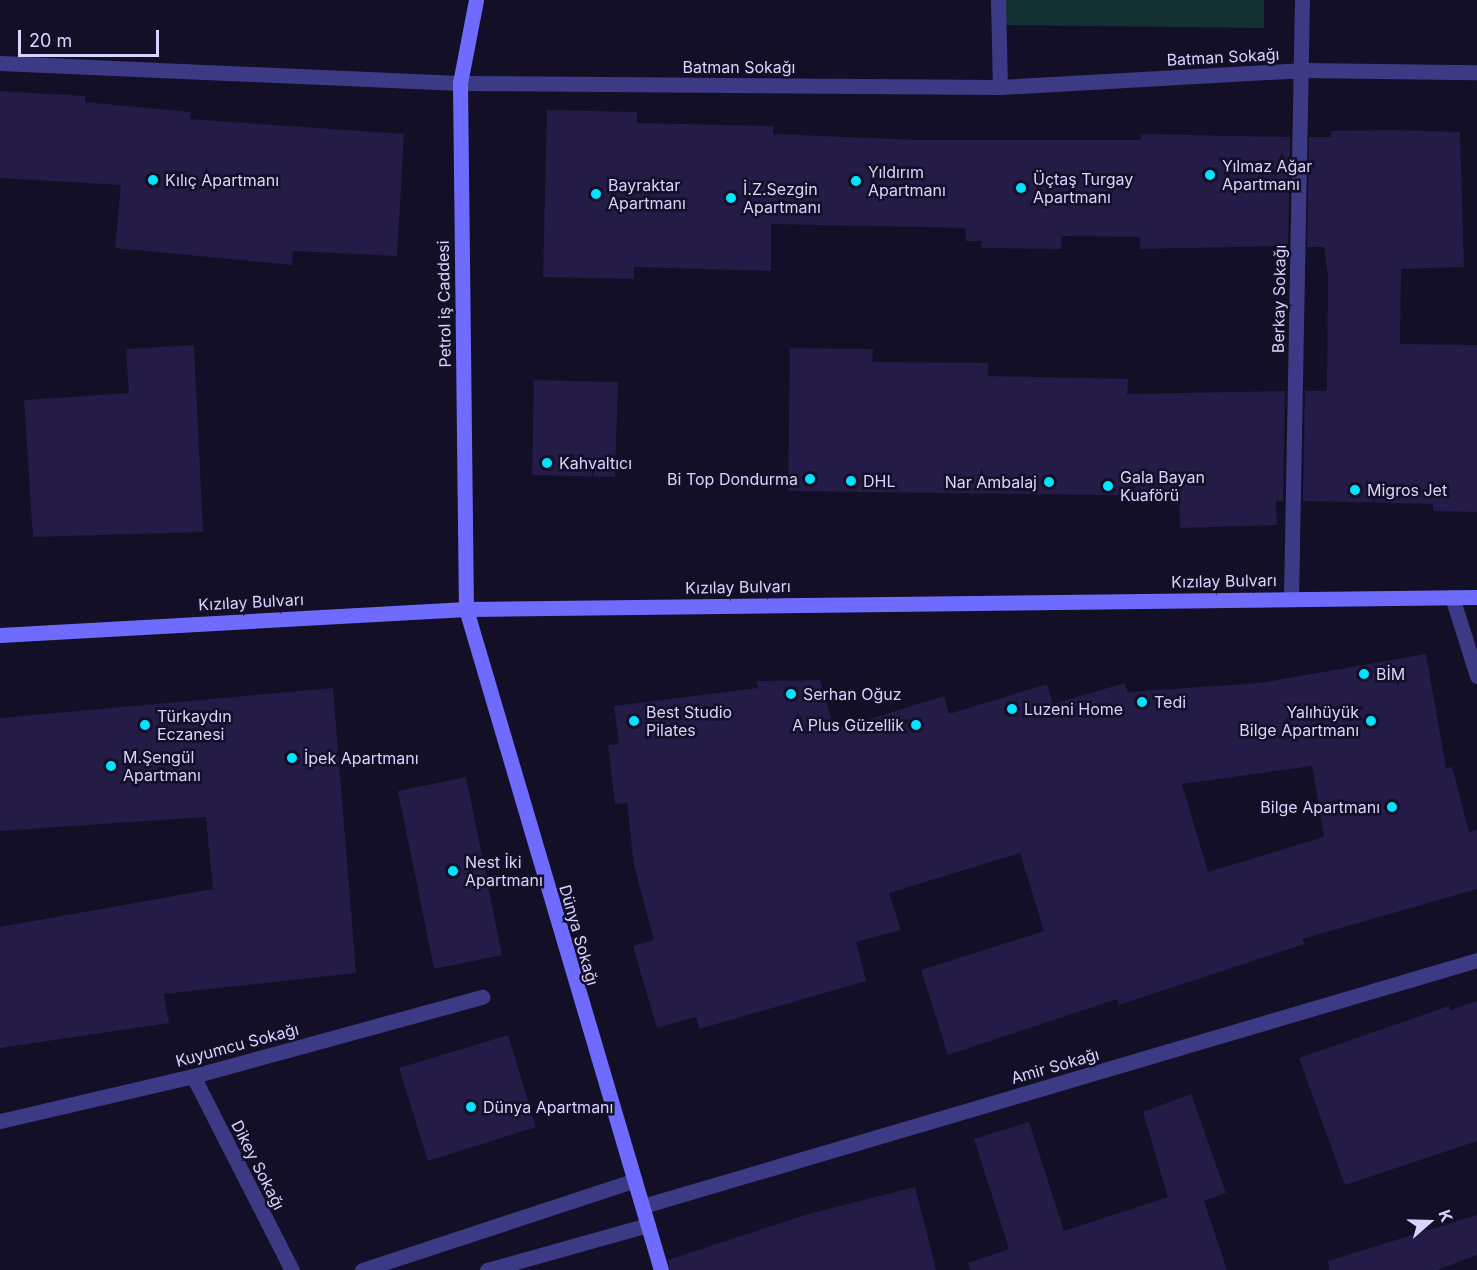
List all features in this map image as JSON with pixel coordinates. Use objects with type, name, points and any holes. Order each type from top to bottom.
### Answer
[{"type":"street","name":"Petrol iş Caddesi","points":[[466,609],[460,83],[476,0]]},
{"type":"street","points":[[998,0],[1000,87]]},
{"type":"street","name":"Berkay Sokağı","points":[[1292,598],[1302,0]]},
{"type":"street","name":"Batman Sokağı","points":[[0,63],[460,83],[1000,87],[1302,70],[1477,72]]},
{"type":"street","points":[[1452,597],[1477,676]]},
{"type":"street","name":"Kızılay Bulvarı","points":[[0,635],[466,609],[1477,597]]},
{"type":"street","name":"Dünya Sokağı","points":[[466,609],[661,1270]]},
{"type":"street","name":"Amir Sokağı","points":[[643,1206],[1477,960]]},
{"type":"street","name":"Kuyumcu Sokağı","points":[[0,1121],[193,1076],[482,997]]},
{"type":"street","name":"Dikey Sokağı","points":[[193,1076],[292,1270]]},
{"type":"street","points":[[362,1270],[635,1180]]},
{"type":"street","points":[[487,1270],[648,1225]]},
{"type":"green space","points":[[1004,0],[1264,0],[1264,28],[1004,25]]},
{"type":"building","points":[[0,91],[85,96],[85,102],[191,112],[190,119],[404,134],[397,256],[293,251],[292,265],[115,248],[121,185],[0,178]]},
{"type":"building","points":[[547,110],[637,112],[637,123],[773,126],[773,134],[919,140],[1141,140],[1141,134],[1290,137],[1288,246],[1140,249],[1140,237],[1062,236],[1061,249],[981,248],[982,241],[966,241],[966,228],[771,224],[771,271],[634,267],[634,279],[543,277]]},
{"type":"building","points":[[1331,131],[1460,132],[1464,267],[1401,269],[1400,344],[1477,345],[1477,512],[1433,511],[1433,504],[1303,501],[1305,391],[1327,391],[1328,275],[1324,247],[1307,247],[1309,137],[1331,137]]},
{"type":"building","points":[[194,345],[203,532],[33,537],[24,400],[129,393],[126,349]]},
{"type":"building","points":[[790,348],[873,349],[872,362],[988,363],[988,376],[1128,379],[1127,394],[1285,391],[1283,501],[1276,501],[1277,525],[1180,528],[1179,496],[788,491]]},
{"type":"building","points":[[534,380],[618,382],[615,477],[532,475]]},
{"type":"building","points":[[1426,654],[1446,768],[1452,767],[1469,832],[1477,830],[1477,889],[1302,939],[1304,944],[1119,1005],[1117,999],[948,1055],[921,970],[1044,931],[1020,853],[889,893],[901,930],[856,942],[866,981],[699,1029],[696,1017],[657,1028],[633,946],[654,940],[634,865],[627,803],[615,804],[608,745],[619,744],[614,706],[758,688],[756,681],[820,680],[834,730],[944,696],[949,714],[1047,684],[1053,704],[1125,683],[1127,692],[1260,683]],"holes":[[[1312,766],[1324,837],[1208,872],[1182,784]]]},
{"type":"building","points":[[333,688],[356,973],[164,994],[169,1023],[0,1048],[0,927],[213,889],[206,817],[0,831],[0,718]]},
{"type":"building","name":"Nest İki Apartmanı","points":[[466,777],[502,955],[434,969],[398,791]]},
{"type":"building","points":[[1477,1001],[1477,1141],[1345,1185],[1299,1058],[1449,1006],[1450,1010]]},
{"type":"building","name":"Dünya Apartmanı","points":[[508,1035],[536,1127],[428,1161],[399,1068]]},
{"type":"building","points":[[1191,1094],[1226,1193],[1204,1201],[1227,1270],[970,1270],[968,1263],[1009,1249],[974,1139],[1029,1122],[1064,1231],[1168,1197],[1143,1112]]},
{"type":"building","points":[[915,1187],[936,1270],[670,1270],[668,1260],[808,1214]]},
{"type":"building","points":[[1477,1215],[1477,1255],[1437,1270],[1329,1270],[1328,1261]]},
{"type":"place","name":"Yılmaz Ağar Apartmanı","points":[[1210,175]]},
{"type":"place","name":"Kılıç Apartmanı","points":[[153,180]]},
{"type":"place","name":"Yıldırım Apartmanı","points":[[856,181]]},
{"type":"place","name":"Üçtaş Turgay Apartmanı","points":[[1021,188]]},
{"type":"place","name":"Bayraktar Apartmanı","points":[[596,194]]},
{"type":"place","name":"İ.Z.Sezgin Apartmanı","points":[[731,198]]},
{"type":"place","name":"Kahvaltıcı","points":[[547,463]]},
{"type":"place","name":"Bi Top Dondurma","points":[[810,479]]},
{"type":"place","name":"DHL","points":[[851,481]]},
{"type":"place","name":"Nar Ambalaj","points":[[1049,482]]},
{"type":"place","name":"Gala Bayan Kuaförü","points":[[1108,486]]},
{"type":"place","name":"Migros Jet","points":[[1355,490]]},
{"type":"place","name":"BİM","points":[[1364,674]]},
{"type":"place","name":"Serhan Oğuz","points":[[791,694]]},
{"type":"place","name":"Tedi","points":[[1142,702]]},
{"type":"place","name":"Luzeni Home","points":[[1012,709]]},
{"type":"place","name":"Best Studio Pilates","points":[[634,721]]},
{"type":"place","name":"Yalıhüyük Bilge Apartmanı","points":[[1371,721]]},
{"type":"place","name":"Türkaydın Eczanesi","points":[[145,725]]},
{"type":"place","name":"A Plus Güzellik","points":[[916,725]]},
{"type":"place","name":"İpek Apartmanı","points":[[292,758]]},
{"type":"place","name":"M.Şengül Apartmanı","points":[[111,766]]},
{"type":"place","name":"Bilge Apartmanı","points":[[1392,807]]},
{"type":"place","name":"Nest İki Apartmanı","points":[[453,871]]},
{"type":"place","name":"Dünya Apartmanı","points":[[471,1107]]}]
